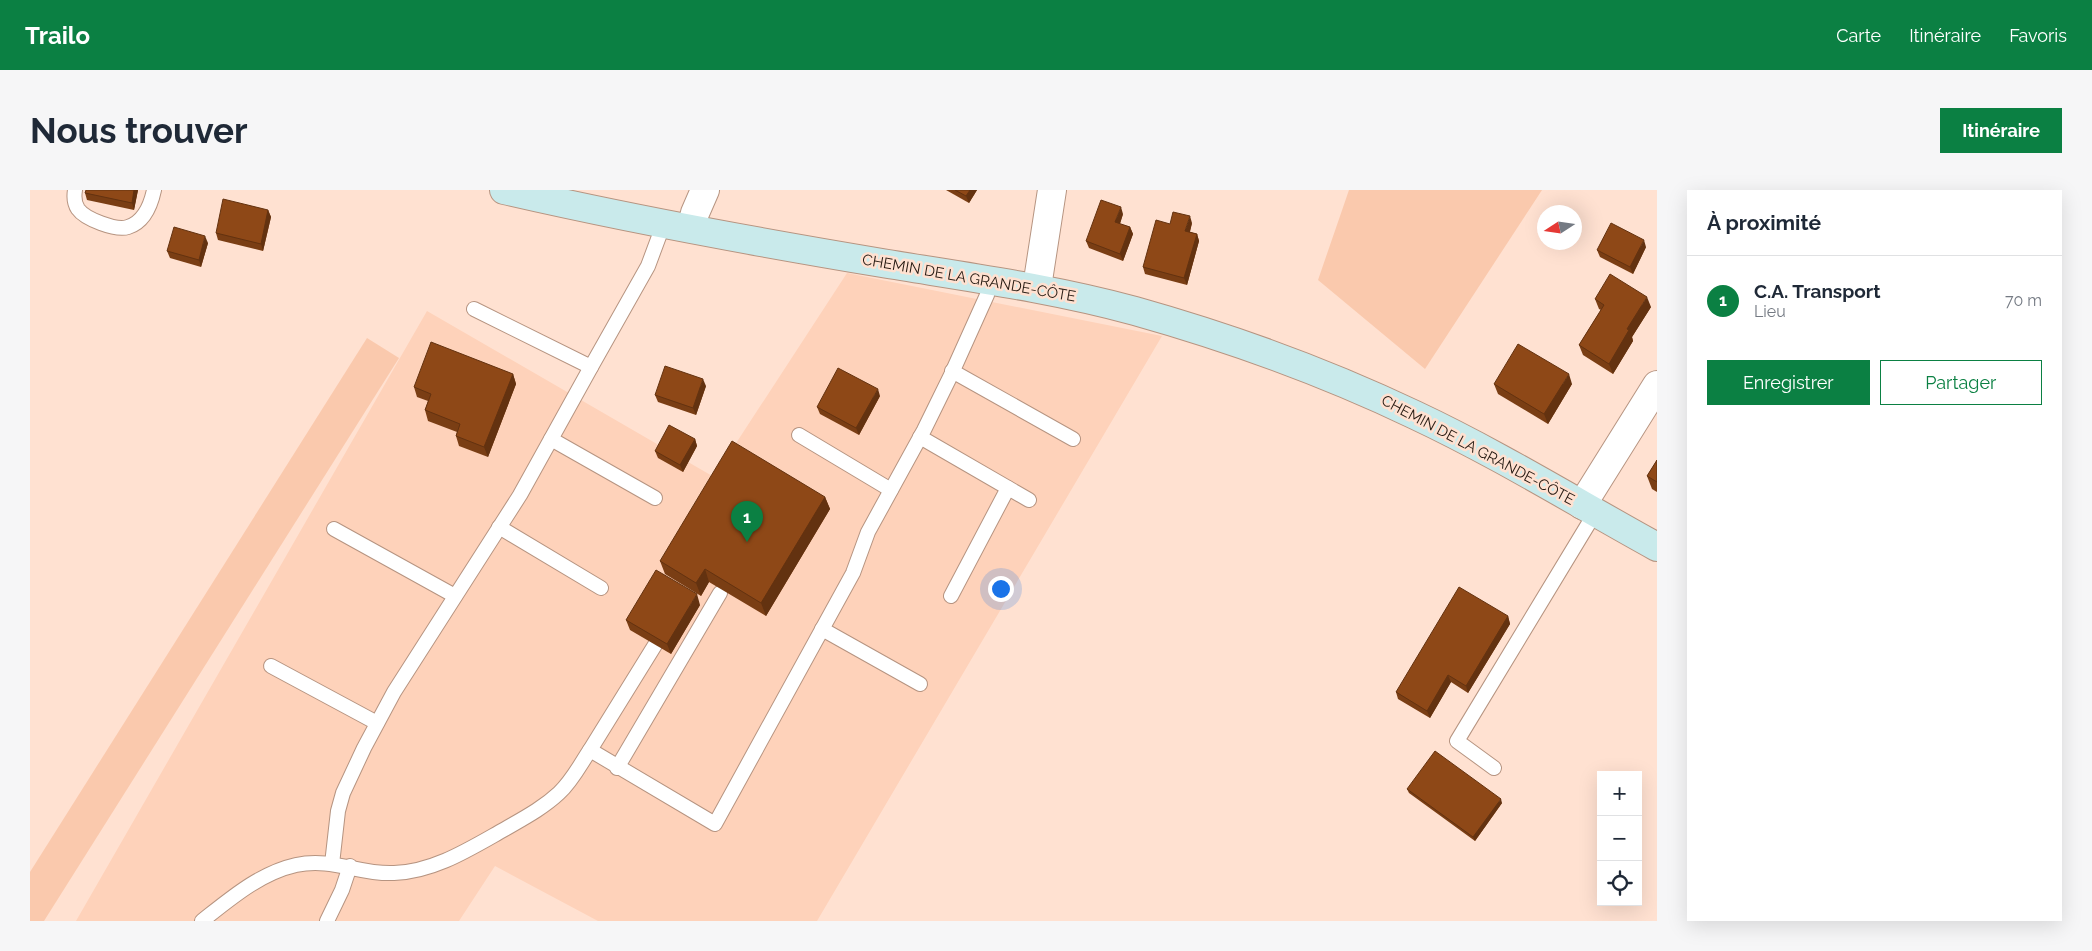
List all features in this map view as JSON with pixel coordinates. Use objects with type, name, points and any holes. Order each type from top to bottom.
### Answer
[{"type":"main road","name":"CHEMIN DE LA GRANDE-CÔTE","points":[[504,190],[664,223],[830,254],[1037,287],[1094,300],[1190,327],[1265,352],[1341,382],[1441,428],[1657,547]]},
{"type":"street","points":[[691,228],[705,190]]},
{"type":"street","points":[[1037,287],[1052,190]]},
{"type":"street","points":[[1588,509],[1657,385]]},
{"type":"lane","points":[[75,190],[75,203],[78,210],[97,221],[122,228],[130,227],[145,214],[150,206],[154,190]]},
{"type":"lane","points":[[332,864],[335,825],[343,793],[377,723],[394,692],[499,527],[551,439],[648,266],[664,223]]},
{"type":"lane","points":[[590,750],[617,768],[715,824],[853,573],[868,532],[920,437],[952,371],[987,295],[990,279]]},
{"type":"lane","points":[[474,309],[591,367]]},
{"type":"lane","points":[[952,371],[1073,439]]},
{"type":"lane","points":[[800,436],[891,490]]},
{"type":"lane","points":[[920,437],[1029,500]]},
{"type":"lane","points":[[551,439],[655,498]]},
{"type":"lane","points":[[951,596],[1008,488]]},
{"type":"lane","points":[[1494,768],[1457,741],[1588,509]]},
{"type":"lane","points":[[499,527],[601,588]]},
{"type":"lane","points":[[334,530],[455,596]]},
{"type":"lane","points":[[617,768],[720,593]]},
{"type":"lane","points":[[822,629],[920,684]]},
{"type":"lane","points":[[202,921],[232,897],[267,876],[296,865],[310,863],[332,864],[391,874],[409,872],[457,856],[544,807],[569,783],[654,645]]},
{"type":"lane","points":[[271,666],[377,723]]},
{"type":"lane","points":[[327,921],[342,890],[350,866]]},
{"type":"shaded area","points":[[1349,190],[1542,190],[1425,369],[1318,280]]},
{"type":"shaded area","points":[[847,273],[1162,336],[817,921],[598,921],[495,866],[459,921],[76,921],[427,311],[714,477]]},
{"type":"shaded area","points":[[367,338],[399,358],[44,921],[30,921],[30,872]]},
{"type":"building","points":[[86,190],[134,190],[132,203],[85,193]]},
{"type":"building","points":[[955,190],[970,190],[966,196]]},
{"type":"building","points":[[223,199],[268,210],[261,244],[216,233]]},
{"type":"building","points":[[1101,200],[1121,207],[1115,222],[1130,227],[1120,254],[1086,241]]},
{"type":"building","points":[[1173,212],[1190,216],[1185,231],[1197,234],[1184,278],[1143,267],[1156,220],[1170,224]]},
{"type":"building","points":[[1611,223],[1644,240],[1630,267],[1597,250]]},
{"type":"building","points":[[174,227],[205,236],[199,260],[167,251]]},
{"type":"building","points":[[1610,274],[1647,297],[1627,329],[1629,330],[1609,364],[1579,345],[1604,305],[1595,299]]},
{"type":"building","points":[[431,342],[513,374],[484,447],[456,436],[460,424],[425,410],[431,394],[414,387]]},
{"type":"building","points":[[1518,344],[1569,374],[1544,414],[1494,384]]},
{"type":"building","points":[[665,366],[703,379],[693,408],[655,395]]},
{"type":"building","points":[[838,368],[878,389],[856,428],[817,407]]},
{"type":"building","points":[[669,425],[695,439],[680,465],[655,451]]},
{"type":"building","points":[[732,441],[825,497],[761,603],[705,569],[696,583],[660,561]]},
{"type":"building","points":[[1657,460],[1657,482],[1647,476]]},
{"type":"building","points":[[656,570],[697,594],[667,644],[626,620]]},
{"type":"building","points":[[1459,587],[1508,616],[1466,686],[1448,675],[1427,711],[1396,692]]},
{"type":"building","points":[[1435,751],[1501,799],[1473,837],[1407,789]]},
{"type":"place","name":"C.A. Transport","points":[[747,542]]}]
